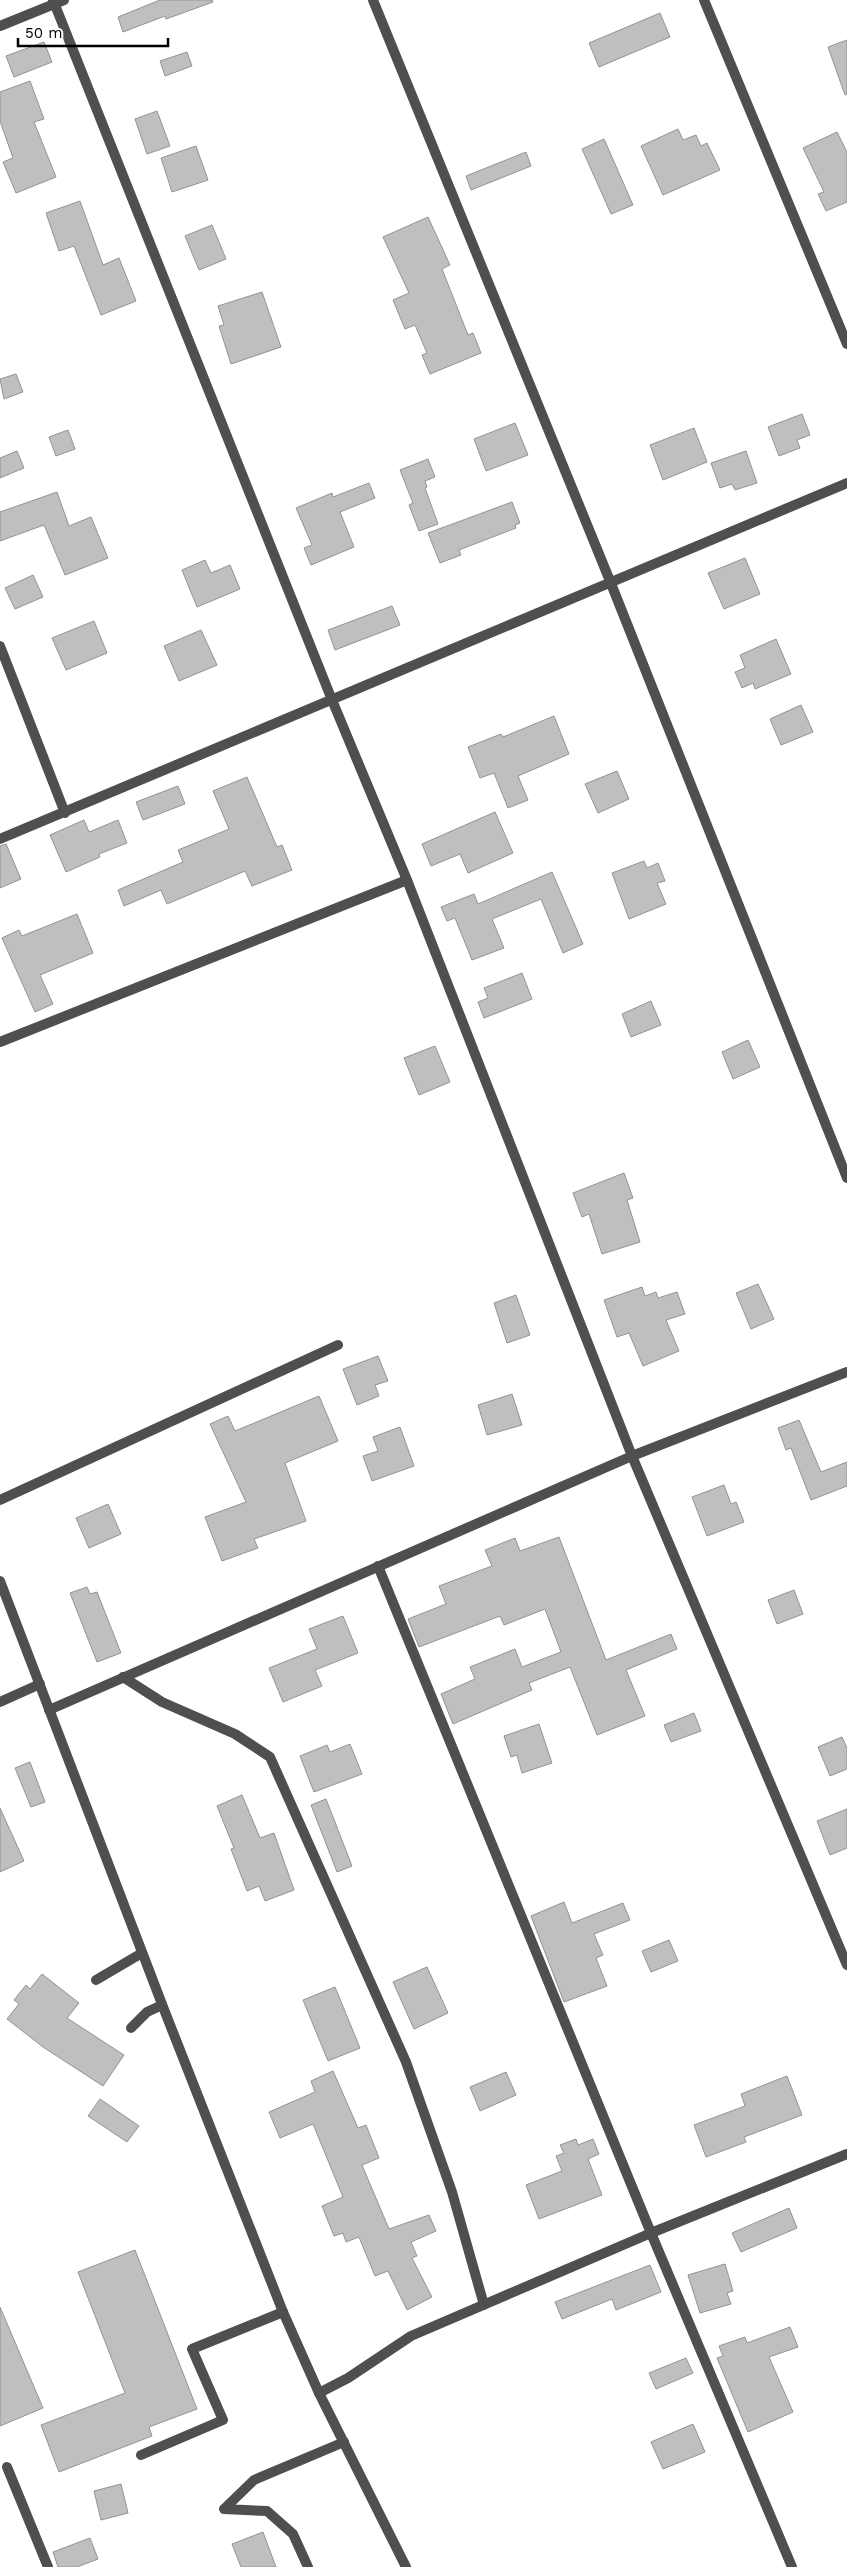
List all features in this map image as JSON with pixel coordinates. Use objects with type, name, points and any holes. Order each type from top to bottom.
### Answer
[{"type":"street","points":[[373,0],[610,581],[847,1178]]},
{"type":"street","points":[[704,0],[847,344]]},
{"type":"street","points":[[0,26],[57,1],[332,700],[408,880],[632,1456],[847,1964]]},
{"type":"street","points":[[0,839],[847,483]]},
{"type":"street","points":[[0,646],[65,813]]},
{"type":"street","points":[[0,1042],[408,880]]},
{"type":"street","points":[[0,1500],[338,1345]]},
{"type":"street","points":[[49,1710],[632,1456],[847,1372]]},
{"type":"street","points":[[378,1566],[651,2233],[792,2567]]},
{"type":"street","points":[[0,1581],[162,2005],[283,2312],[319,2393],[406,2567]]},
{"type":"street","points":[[123,1677],[162,1702],[234,1734],[270,1757],[406,2062],[452,2192],[484,2305]]},
{"type":"street","points":[[0,1702],[40,1684]]},
{"type":"street","points":[[96,1980],[142,1953]]},
{"type":"street","points":[[131,2028],[147,2012],[162,2005]]},
{"type":"street","points":[[319,2393],[348,2378],[411,2336],[651,2233],[847,2154]]},
{"type":"street","points":[[140,2455],[224,2420],[192,2349],[283,2312]]},
{"type":"street","points":[[308,2567],[292,2534],[267,2510],[224,2508],[254,2480],[344,2442]]},
{"type":"street","points":[[7,2467],[48,2567]]},
{"type":"building","points":[[160,0],[212,0],[213,2],[166,19],[165,16],[123,32],[118,17]]},
{"type":"building","points":[[660,13],[670,37],[599,67],[589,43]]},
{"type":"building","points":[[847,40],[847,94],[845,95],[828,47]]},
{"type":"building","points":[[44,42],[52,62],[14,77],[6,56]]},
{"type":"building","points":[[187,52],[192,66],[165,76],[160,61]]},
{"type":"building","points":[[30,81],[44,119],[34,122],[56,177],[16,193],[3,162],[13,158],[0,121],[0,92]]},
{"type":"building","points":[[157,111],[170,146],[147,154],[135,119]]},
{"type":"building","points":[[678,129],[683,140],[696,135],[701,146],[707,143],[720,170],[663,195],[641,146]]},
{"type":"building","points":[[837,132],[847,152],[847,202],[826,211],[818,194],[824,192],[803,148]]},
{"type":"building","points":[[604,139],[633,205],[611,214],[582,149]]},
{"type":"building","points":[[196,146],[208,180],[172,192],[161,158]]},
{"type":"building","points":[[526,152],[531,166],[471,190],[466,176]]},
{"type":"building","points":[[80,201],[103,265],[119,258],[136,301],[101,315],[74,246],[59,251],[46,213]]},
{"type":"building","points":[[428,217],[450,265],[442,269],[468,335],[473,333],[481,353],[430,374],[422,355],[427,353],[415,325],[405,329],[393,300],[409,293],[383,237]]},
{"type":"building","points":[[212,225],[226,259],[199,270],[185,236]]},
{"type":"building","points":[[262,292],[281,347],[231,364],[219,326],[224,325],[218,306]]},
{"type":"building","points":[[16,374],[23,392],[4,399],[0,379]]},
{"type":"building","points":[[802,414],[810,435],[797,440],[800,448],[779,456],[768,427]]},
{"type":"building","points":[[515,423],[528,455],[486,471],[474,439]]},
{"type":"building","points":[[694,428],[707,462],[663,480],[650,445]]},
{"type":"building","points":[[68,430],[75,449],[56,456],[49,437]]},
{"type":"building","points":[[17,451],[24,468],[0,478],[0,458]]},
{"type":"building","points":[[746,451],[757,483],[735,490],[732,484],[720,488],[711,463]]},
{"type":"building","points":[[428,459],[435,477],[425,481],[427,487],[425,488],[438,524],[419,531],[409,505],[413,503],[400,470]]},
{"type":"building","points":[[369,483],[375,498],[340,512],[354,547],[311,565],[304,548],[312,545],[296,508],[332,493],[333,497]]},
{"type":"building","points":[[57,492],[69,526],[91,517],[108,558],[65,575],[44,525],[0,541],[0,512]]},
{"type":"building","points":[[512,502],[520,523],[515,525],[516,528],[459,550],[461,555],[440,563],[428,533]]},
{"type":"building","points":[[745,558],[760,594],[724,609],[708,573]]},
{"type":"building","points":[[205,560],[211,573],[230,565],[240,589],[197,607],[182,570]]},
{"type":"building","points":[[33,575],[43,597],[15,609],[5,588]]},
{"type":"building","points":[[392,606],[400,625],[335,650],[328,630]]},
{"type":"building","points":[[94,621],[107,653],[66,670],[52,638]]},
{"type":"building","points":[[201,630],[217,665],[179,681],[164,646]]},
{"type":"building","points":[[776,639],[791,674],[755,689],[753,683],[742,688],[735,672],[745,668],[740,655]]},
{"type":"building","points":[[801,705],[813,732],[781,745],[770,719]]},
{"type":"building","points":[[554,716],[569,754],[518,776],[528,800],[508,808],[494,773],[480,778],[468,747],[501,734],[503,737]]},
{"type":"building","points":[[617,771],[629,799],[598,813],[585,784]]},
{"type":"building","points":[[247,777],[277,847],[282,845],[292,870],[252,886],[245,871],[167,904],[161,890],[124,906],[118,890],[183,862],[178,850],[229,829],[213,791]]},
{"type":"building","points":[[178,786],[185,804],[143,820],[136,802]]},
{"type":"building","points":[[495,812],[513,853],[468,873],[460,854],[431,866],[422,844]]},
{"type":"building","points":[[84,820],[89,832],[118,820],[127,843],[99,854],[100,857],[66,872],[50,835]]},
{"type":"building","points":[[6,844],[21,879],[0,888],[0,846]]},
{"type":"building","points":[[644,861],[647,868],[658,863],[665,881],[657,883],[666,904],[629,919],[612,873]]},
{"type":"building","points":[[552,872],[583,944],[563,953],[541,899],[492,919],[504,948],[472,960],[455,918],[447,921],[441,907],[474,894],[478,904]]},
{"type":"building","points":[[77,914],[93,953],[40,975],[53,1004],[35,1012],[2,938],[19,930],[22,936]]},
{"type":"building","points":[[522,973],[532,999],[484,1018],[478,1002],[488,998],[484,988]]},
{"type":"building","points":[[651,1001],[661,1025],[631,1037],[622,1014]]},
{"type":"building","points":[[748,1040],[760,1067],[733,1079],[722,1052]]},
{"type":"building","points":[[435,1046],[450,1082],[419,1095],[404,1058]]},
{"type":"building","points":[[624,1173],[633,1198],[627,1200],[640,1242],[602,1254],[589,1214],[582,1217],[573,1193]]},
{"type":"building","points":[[758,1284],[774,1319],[751,1329],[736,1293]]},
{"type":"building","points":[[642,1287],[645,1296],[656,1292],[658,1298],[677,1292],[685,1314],[666,1320],[679,1351],[643,1366],[629,1333],[617,1337],[604,1300]]},
{"type":"building","points":[[516,1295],[530,1335],[507,1343],[494,1303]]},
{"type":"building","points":[[378,1356],[388,1381],[375,1385],[379,1396],[357,1405],[343,1369]]},
{"type":"building","points":[[512,1394],[522,1425],[487,1435],[478,1405]]},
{"type":"building","points":[[319,1396],[338,1441],[285,1463],[306,1521],[254,1539],[258,1548],[222,1561],[205,1517],[246,1502],[210,1424],[228,1416],[235,1431]]},
{"type":"building","points":[[799,1420],[821,1472],[847,1462],[847,1486],[811,1500],[791,1448],[786,1450],[778,1428]]},
{"type":"building","points":[[400,1427],[414,1466],[372,1481],[363,1456],[378,1451],[373,1437]]},
{"type":"building","points":[[724,1485],[731,1504],[736,1502],[744,1522],[707,1536],[692,1497]]},
{"type":"building","points":[[108,1504],[121,1534],[89,1548],[76,1518]]},
{"type":"building","points":[[559,1537],[606,1660],[671,1634],[677,1649],[626,1670],[645,1716],[597,1735],[570,1667],[529,1683],[532,1690],[453,1724],[441,1694],[475,1679],[470,1667],[515,1649],[522,1667],[561,1652],[545,1609],[504,1625],[500,1616],[419,1647],[408,1619],[446,1604],[439,1586],[492,1566],[485,1550],[515,1538],[520,1551]]},
{"type":"building","points":[[87,1587],[90,1594],[97,1592],[121,1653],[97,1662],[70,1593]]},
{"type":"building","points":[[794,1590],[803,1614],[777,1624],[768,1600]]},
{"type":"building","points":[[343,1616],[358,1653],[315,1670],[322,1686],[283,1702],[269,1668],[317,1649],[309,1629]]},
{"type":"building","points":[[694,1713],[701,1731],[671,1742],[664,1725]]},
{"type":"building","points":[[539,1724],[552,1763],[522,1773],[517,1755],[511,1757],[504,1736]]},
{"type":"building","points":[[842,1737],[847,1748],[847,1769],[830,1776],[818,1747]]},
{"type":"building","points":[[350,1744],[362,1774],[314,1792],[300,1756],[327,1745],[330,1752]]},
{"type":"building","points":[[30,1762],[45,1802],[31,1807],[15,1768]]},
{"type":"building","points":[[242,1795],[260,1838],[274,1833],[294,1890],[265,1901],[259,1886],[247,1891],[231,1849],[234,1848],[217,1806]]},
{"type":"building","points":[[326,1799],[352,1866],[337,1872],[311,1805]]},
{"type":"building","points":[[0,1808],[24,1861],[0,1872]]},
{"type":"building","points":[[847,1809],[847,1848],[830,1855],[817,1821]]},
{"type":"building","points":[[564,1902],[572,1923],[623,1903],[630,1920],[594,1934],[603,1955],[596,1958],[607,1986],[564,2002],[531,1916]]},
{"type":"building","points":[[669,1940],[678,1961],[651,1972],[642,1951]]},
{"type":"building","points":[[427,1967],[448,2013],[414,2029],[393,1982]]},
{"type":"building","points":[[42,1974],[79,2003],[67,2018],[124,2055],[103,2086],[43,2047],[7,2019],[19,2004],[14,2000],[26,1985],[30,1989]]},
{"type":"building","points":[[335,1987],[360,2048],[328,2061],[303,2000]]},
{"type":"building","points":[[333,2071],[358,2128],[366,2125],[379,2158],[362,2165],[389,2229],[429,2215],[436,2231],[411,2242],[417,2256],[412,2258],[432,2297],[407,2310],[388,2271],[375,2276],[359,2237],[346,2242],[343,2233],[334,2236],[322,2206],[343,2197],[313,2124],[280,2138],[269,2112],[315,2092],[311,2081]]},
{"type":"building","points":[[506,2072],[516,2095],[480,2111],[470,2087]]},
{"type":"building","points":[[787,2076],[802,2115],[744,2137],[746,2142],[706,2157],[694,2125],[745,2106],[741,2094]]},
{"type":"building","points":[[100,2099],[139,2126],[127,2142],[88,2116]]},
{"type":"building","points":[[576,2139],[578,2145],[593,2139],[599,2154],[588,2159],[602,2195],[539,2219],[526,2185],[562,2171],[556,2156],[564,2153],[560,2145]]},
{"type":"building","points":[[789,2208],[797,2228],[741,2252],[732,2233]]},
{"type":"building","points":[[135,2250],[197,2409],[149,2427],[152,2436],[59,2472],[41,2425],[125,2393],[78,2272]]},
{"type":"building","points":[[725,2264],[733,2291],[727,2293],[731,2304],[700,2313],[688,2275]]},
{"type":"building","points":[[650,2265],[661,2292],[616,2310],[612,2299],[562,2319],[555,2302]]},
{"type":"building","points":[[0,2307],[43,2408],[0,2426]]},
{"type":"building","points":[[790,2327],[798,2347],[769,2357],[793,2412],[748,2432],[717,2358],[723,2356],[719,2346],[745,2337],[747,2343]]},
{"type":"building","points":[[686,2358],[693,2373],[656,2389],[649,2373]]},
{"type":"building","points":[[693,2424],[705,2452],[663,2469],[651,2442]]},
{"type":"building","points":[[121,2484],[128,2513],[101,2520],[94,2491]]},
{"type":"building","points":[[263,2532],[276,2567],[241,2567],[232,2544]]},
{"type":"building","points":[[90,2538],[98,2559],[77,2567],[58,2567],[53,2552]]}]
